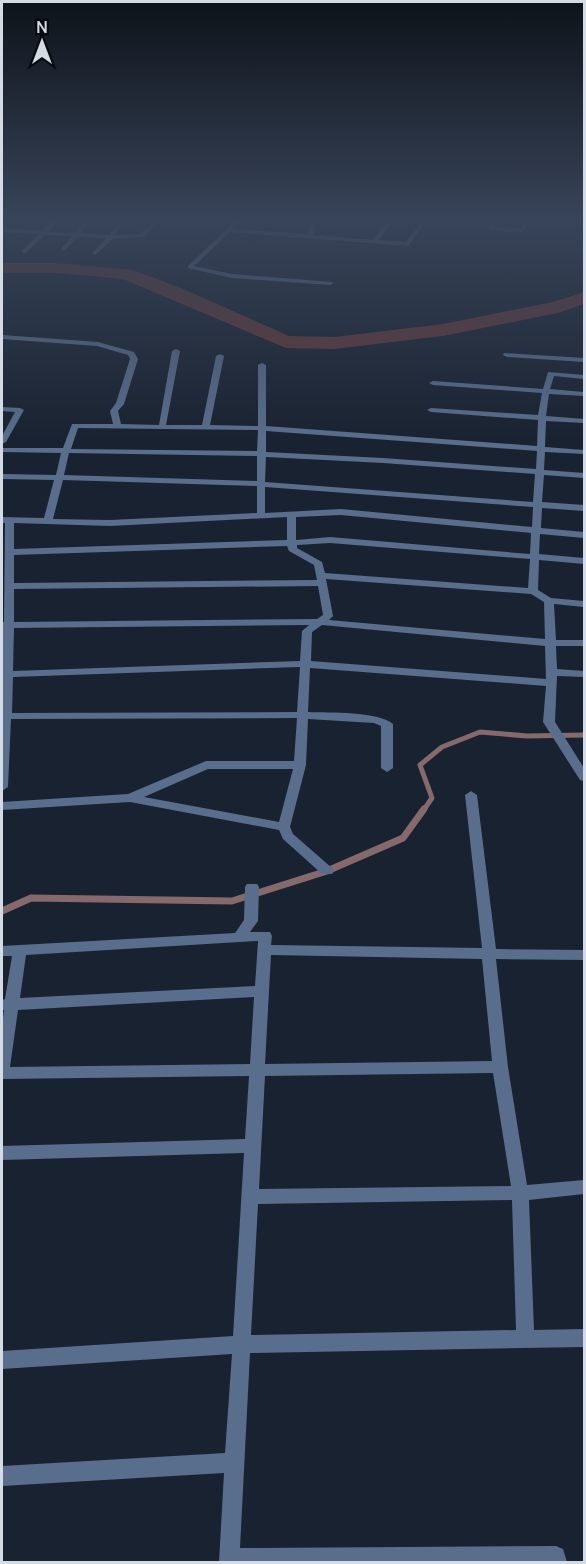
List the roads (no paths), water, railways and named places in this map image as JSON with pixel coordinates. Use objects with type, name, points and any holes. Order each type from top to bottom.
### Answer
[{"type":"street","points":[[2,337],[98,344],[131,354],[134,359],[120,404],[114,411],[118,427]]},
{"type":"street","points":[[162,427],[176,351]]},
{"type":"street","points":[[507,355],[585,360]]},
{"type":"street","points":[[205,428],[220,356]]},
{"type":"street","points":[[261,514],[262,365]]},
{"type":"street","points":[[533,591],[541,449],[540,418],[544,392],[551,374],[585,377]]},
{"type":"street","points":[[433,383],[585,394]]},
{"type":"street","points":[[2,409],[20,410],[2,442]]},
{"type":"street","points":[[431,410],[585,421]]},
{"type":"street","points":[[48,522],[66,451],[75,426],[262,428],[585,452]]},
{"type":"street","points":[[2,450],[261,454],[585,476]]},
{"type":"street","points":[[2,476],[261,484],[585,508]]},
{"type":"street","points":[[2,787],[3,716],[8,674],[5,625],[9,586],[6,568],[10,552],[6,521],[110,523],[261,514],[341,512],[585,535]]},
{"type":"street","points":[[291,513],[292,549],[320,564],[328,616],[307,631],[300,765],[284,827],[287,836],[327,871]]},
{"type":"street","points":[[10,552],[330,540],[585,561]]},
{"type":"street","points":[[9,586],[322,580],[533,591],[549,601],[585,604]]},
{"type":"street","points":[[549,601],[552,677],[549,722],[585,777]]},
{"type":"street","points":[[5,625],[321,622],[550,643],[585,644]]},
{"type":"street","points":[[8,674],[306,664],[552,677],[585,674]]},
{"type":"street","points":[[3,716],[303,715],[376,720],[387,724],[387,768]]},
{"type":"street","points":[[130,798],[206,765],[300,765]]},
{"type":"street","points":[[471,795],[490,952],[488,953],[500,1067],[519,1193],[525,1339]]},
{"type":"street","points":[[2,806],[130,798],[284,827]]},
{"type":"street","points":[[239,937],[251,921],[252,886]]},
{"type":"street","points":[[2,951],[265,936],[229,1561],[556,1556],[557,1563]]},
{"type":"street","points":[[20,950],[6,1005],[2,1072],[257,1072],[500,1067]]},
{"type":"street","points":[[264,950],[585,954]]},
{"type":"street","points":[[6,1005],[262,991]]},
{"type":"street","points":[[2,1153],[253,1146]]},
{"type":"street","points":[[250,1197],[519,1193],[585,1187]]},
{"type":"street","points":[[2,1360],[241,1344],[585,1338]]},
{"type":"street","points":[[2,1476],[234,1462]]},
{"type":"waterway","points":[[178,294],[286,342],[334,343],[443,330],[558,307],[584,298]]},
{"type":"waterway","points":[[423,811],[432,798],[420,765],[442,747],[480,732],[527,736],[584,735]]},
{"type":"waterway","points":[[2,911],[31,898],[232,901],[327,871],[403,838],[424,809]]}]
